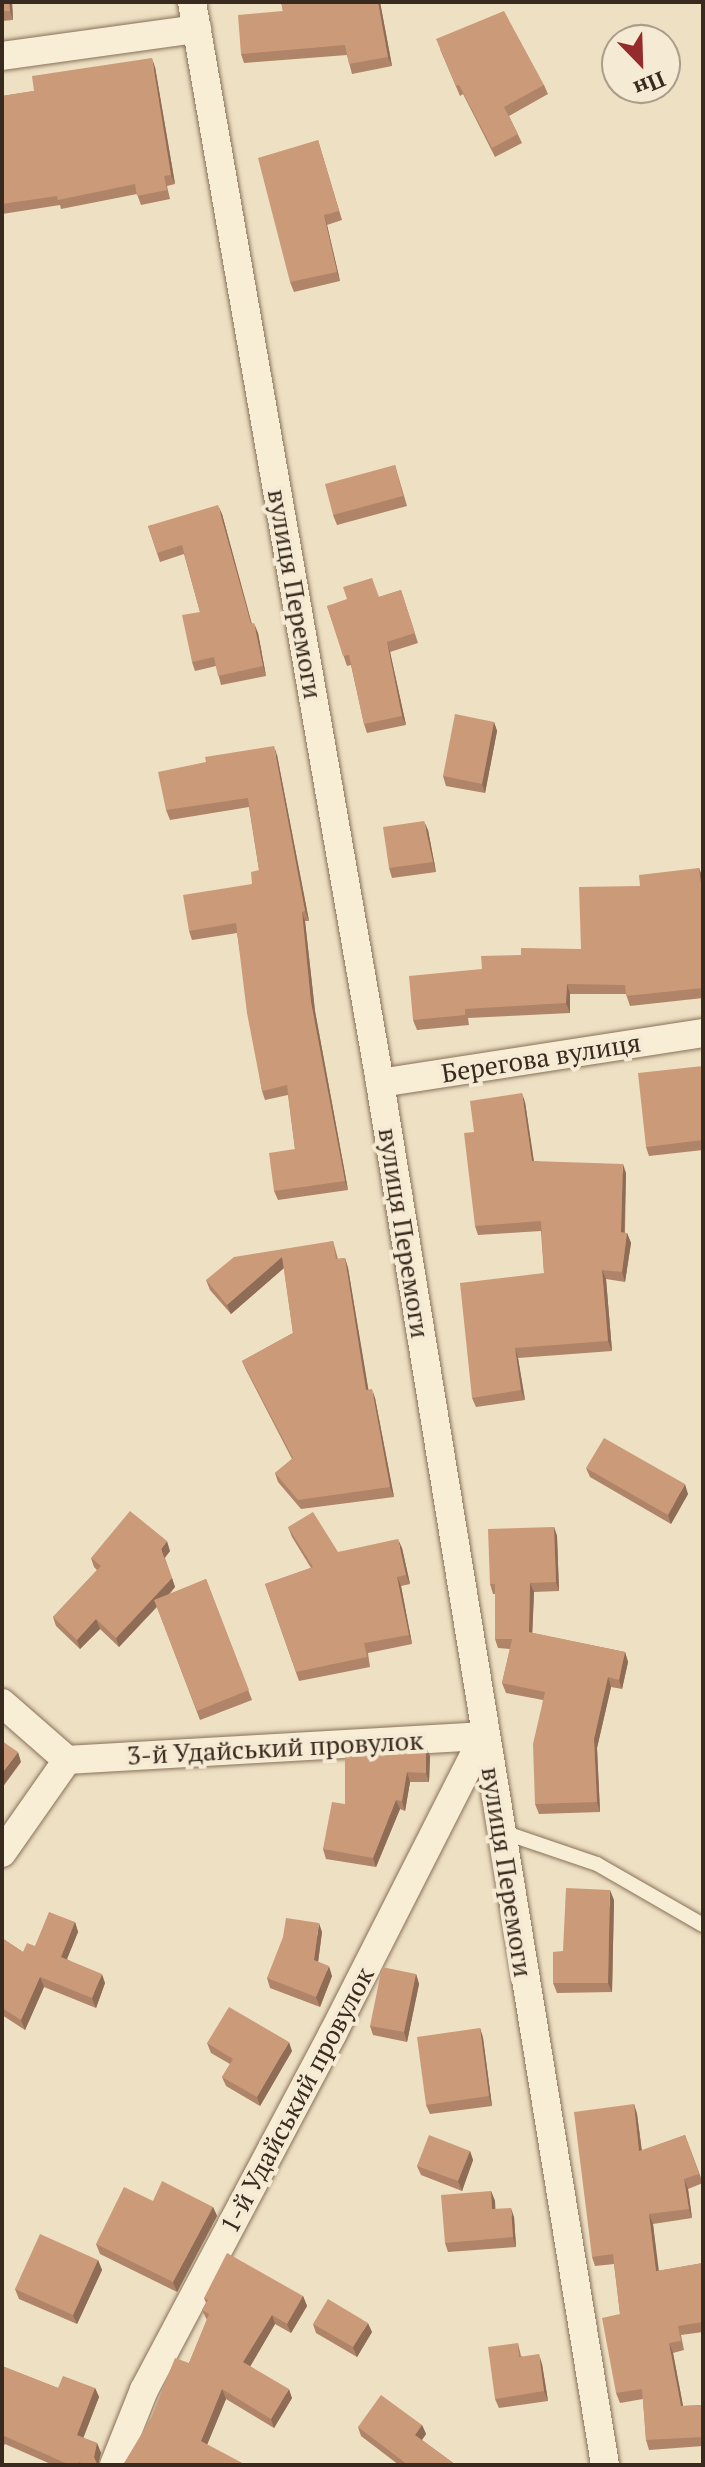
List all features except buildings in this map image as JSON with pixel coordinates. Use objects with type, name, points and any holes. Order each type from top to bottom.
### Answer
[{"type":"street","points":[[2,56],[194,15]]},
{"type":"street","name":"вулиця Перемоги","points":[[194,15],[380,1083],[605,2465]]},
{"type":"street","name":"Берегова вулиця","points":[[380,1083],[703,1033]]},
{"type":"street","points":[[2,1703],[67,1760],[2,1853]]},
{"type":"street","name":"3-й Удайський провулок","points":[[67,1760],[484,1736]]},
{"type":"street","name":"1-й Удайський провулок","points":[[114,2465],[144,2390],[333,2033],[484,1736]]},
{"type":"lane","points":[[500,1831],[597,1864],[703,1925]]}]
